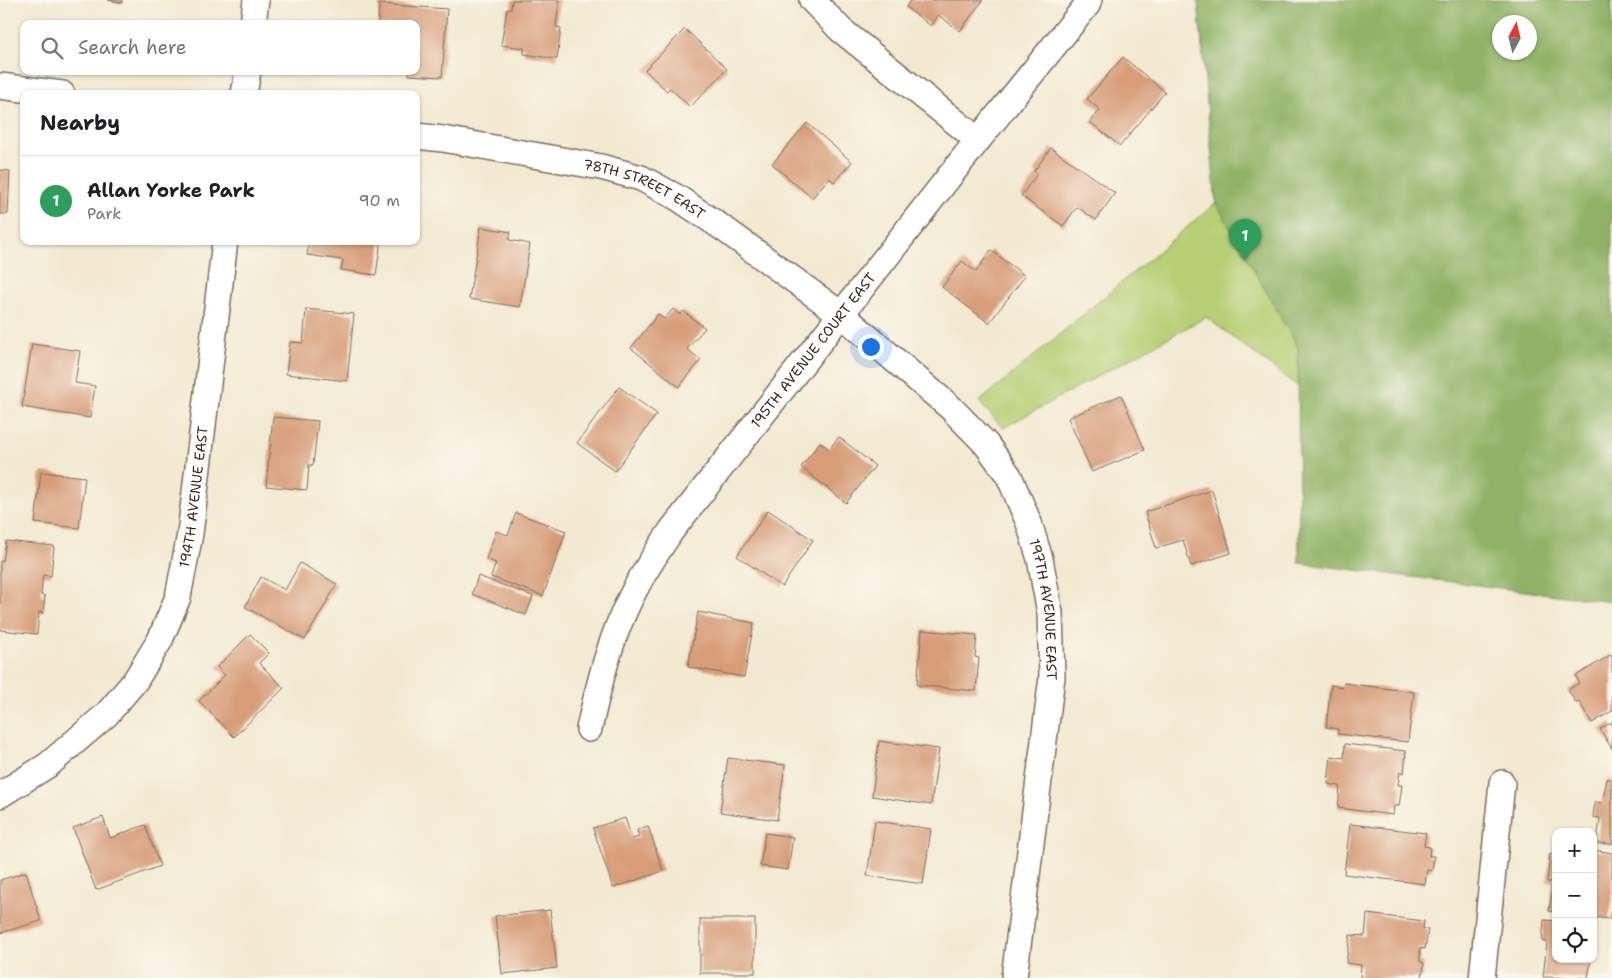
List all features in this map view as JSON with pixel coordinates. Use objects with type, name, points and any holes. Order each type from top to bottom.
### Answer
[{"type":"street","points":[[254,20],[256,0]]},
{"type":"street","points":[[812,0],[841,30],[978,140]]},
{"type":"street","name":"195TH AVENUE COURT EAST","points":[[589,729],[601,678],[618,627],[631,597],[671,531],[1089,0]]},
{"type":"street","points":[[245,90],[247,75]]},
{"type":"street","points":[[0,86],[31,90]]},
{"type":"street","name":"78TH STREET EAST","points":[[420,136],[601,167],[640,178],[678,198],[727,231],[842,315]]},
{"type":"street","name":"194TH AVENUE EAST","points":[[0,794],[48,765],[107,714],[135,681],[160,640],[178,597],[190,534],[225,245]]},
{"type":"street","name":"197TH AVENUE EAST","points":[[842,315],[951,408],[986,444],[1009,476],[1029,524],[1040,559],[1050,613],[1052,677],[1014,978]]},
{"type":"street","points":[[1482,978],[1502,783]]},
{"type":"green space","points":[[1198,0],[1321,404],[1206,317],[1003,428],[979,402],[1216,203]]},
{"type":"green space","points":[[1198,0],[1612,0],[1612,602],[1299,563],[1298,348],[1216,203]]},
{"type":"building","points":[[108,0],[122,0],[122,3]]},
{"type":"building","points":[[512,0],[559,0],[556,27],[561,28],[557,59],[524,54],[524,48],[501,45],[507,9],[511,9]]},
{"type":"building","points":[[911,0],[983,0],[960,31],[938,15],[931,26],[906,7]]},
{"type":"building","points":[[379,4],[447,9],[442,77],[409,75],[420,75],[420,20],[378,20]]},
{"type":"building","points":[[685,29],[727,69],[690,107],[670,88],[667,91],[645,70]]},
{"type":"building","points":[[1123,57],[1165,92],[1120,146],[1090,122],[1100,110],[1087,99]]},
{"type":"building","points":[[807,123],[852,162],[834,182],[829,178],[812,198],[772,164]]},
{"type":"building","points":[[1051,148],[1115,193],[1096,220],[1077,207],[1063,226],[1021,196],[1037,174],[1034,171]]},
{"type":"building","points":[[0,170],[10,171],[8,214],[0,214]]},
{"type":"building","points":[[481,227],[511,232],[509,240],[530,244],[520,307],[469,299]]},
{"type":"building","points":[[308,245],[380,245],[376,275],[341,270],[343,260],[307,255]]},
{"type":"building","points":[[991,250],[1025,276],[989,323],[942,287],[962,261],[976,272]]},
{"type":"building","points":[[306,309],[354,314],[347,381],[286,374],[290,342],[303,343]]},
{"type":"building","points":[[673,309],[680,315],[683,311],[705,328],[687,349],[701,360],[679,387],[631,348],[658,314],[664,319]]},
{"type":"building","points":[[32,344],[80,351],[75,383],[95,386],[90,418],[22,407]]},
{"type":"building","points":[[619,387],[657,414],[615,471],[577,443]]},
{"type":"building","points":[[1121,395],[1145,450],[1092,472],[1068,418]]},
{"type":"building","points":[[273,417],[318,421],[313,465],[309,465],[307,490],[266,486]]},
{"type":"building","points":[[839,437],[875,466],[846,503],[801,467],[820,442],[829,449]]},
{"type":"building","points":[[41,472],[85,477],[79,528],[35,523]]},
{"type":"building","points":[[1212,490],[1231,553],[1191,566],[1183,540],[1156,548],[1145,512]]},
{"type":"building","points":[[768,510],[813,540],[782,587],[737,556]]},
{"type":"building","points":[[516,513],[566,531],[543,596],[491,577],[496,563],[486,559],[496,531],[508,535]]},
{"type":"building","points":[[6,541],[54,546],[51,576],[43,575],[41,595],[45,596],[43,613],[39,612],[37,634],[0,630],[0,561],[3,561]]},
{"type":"building","points":[[300,563],[337,584],[305,640],[245,607],[261,577],[285,590]]},
{"type":"building","points":[[478,576],[533,596],[526,615],[472,594]]},
{"type":"building","points":[[698,612],[754,623],[744,677],[688,667]]},
{"type":"building","points":[[922,630],[977,635],[975,657],[979,658],[976,691],[917,685]]},
{"type":"building","points":[[250,634],[269,653],[259,663],[284,688],[234,737],[199,701],[225,675],[217,667]]},
{"type":"building","points":[[1612,654],[1612,711],[1592,723],[1579,702],[1576,703],[1568,690],[1579,683],[1576,676]]},
{"type":"building","points":[[1344,683],[1414,692],[1408,742],[1338,734],[1338,729],[1326,727],[1331,685],[1343,687]]},
{"type":"building","points":[[1612,722],[1612,749],[1600,729]]},
{"type":"building","points":[[879,741],[939,749],[931,805],[872,796]]},
{"type":"building","points":[[1345,744],[1406,751],[1404,773],[1400,772],[1398,785],[1402,785],[1399,806],[1394,806],[1393,815],[1338,808],[1340,786],[1328,784],[1331,756],[1344,758]]},
{"type":"building","points":[[728,758],[785,765],[777,820],[720,812]]},
{"type":"building","points":[[1607,779],[1612,779],[1612,844],[1597,843],[1600,818],[1593,817],[1595,802],[1602,803]]},
{"type":"building","points":[[103,817],[110,838],[145,825],[160,866],[96,890],[73,828]]},
{"type":"building","points":[[625,818],[632,839],[639,837],[637,830],[648,826],[663,871],[613,888],[593,828]]},
{"type":"building","points":[[875,821],[931,829],[923,884],[867,876]]},
{"type":"building","points":[[1350,824],[1426,833],[1424,846],[1430,847],[1429,856],[1434,856],[1432,871],[1427,870],[1425,884],[1344,874]]},
{"type":"building","points":[[765,833],[793,837],[788,870],[760,866]]},
{"type":"building","points":[[1597,851],[1612,853],[1612,902],[1609,919],[1597,918]]},
{"type":"building","points":[[1550,854],[1552,854],[1552,882],[1547,882]]},
{"type":"building","points":[[26,872],[41,921],[0,933],[0,880]]},
{"type":"building","points":[[1552,889],[1552,911],[1549,911]]},
{"type":"building","points":[[550,910],[557,968],[502,974],[495,916]]},
{"type":"building","points":[[1367,914],[1424,921],[1423,929],[1428,929],[1425,949],[1420,948],[1420,962],[1424,963],[1422,978],[1360,978],[1361,965],[1346,963],[1350,935],[1365,936]]},
{"type":"building","points":[[700,919],[755,919],[755,973],[700,973]]},
{"type":"building","points":[[1544,920],[1552,921],[1552,963],[1590,963],[1588,978],[1543,977],[1547,942],[1542,941]]},
{"type":"place","name":"Allan Yorke Park","points":[[1245,260]]}]
